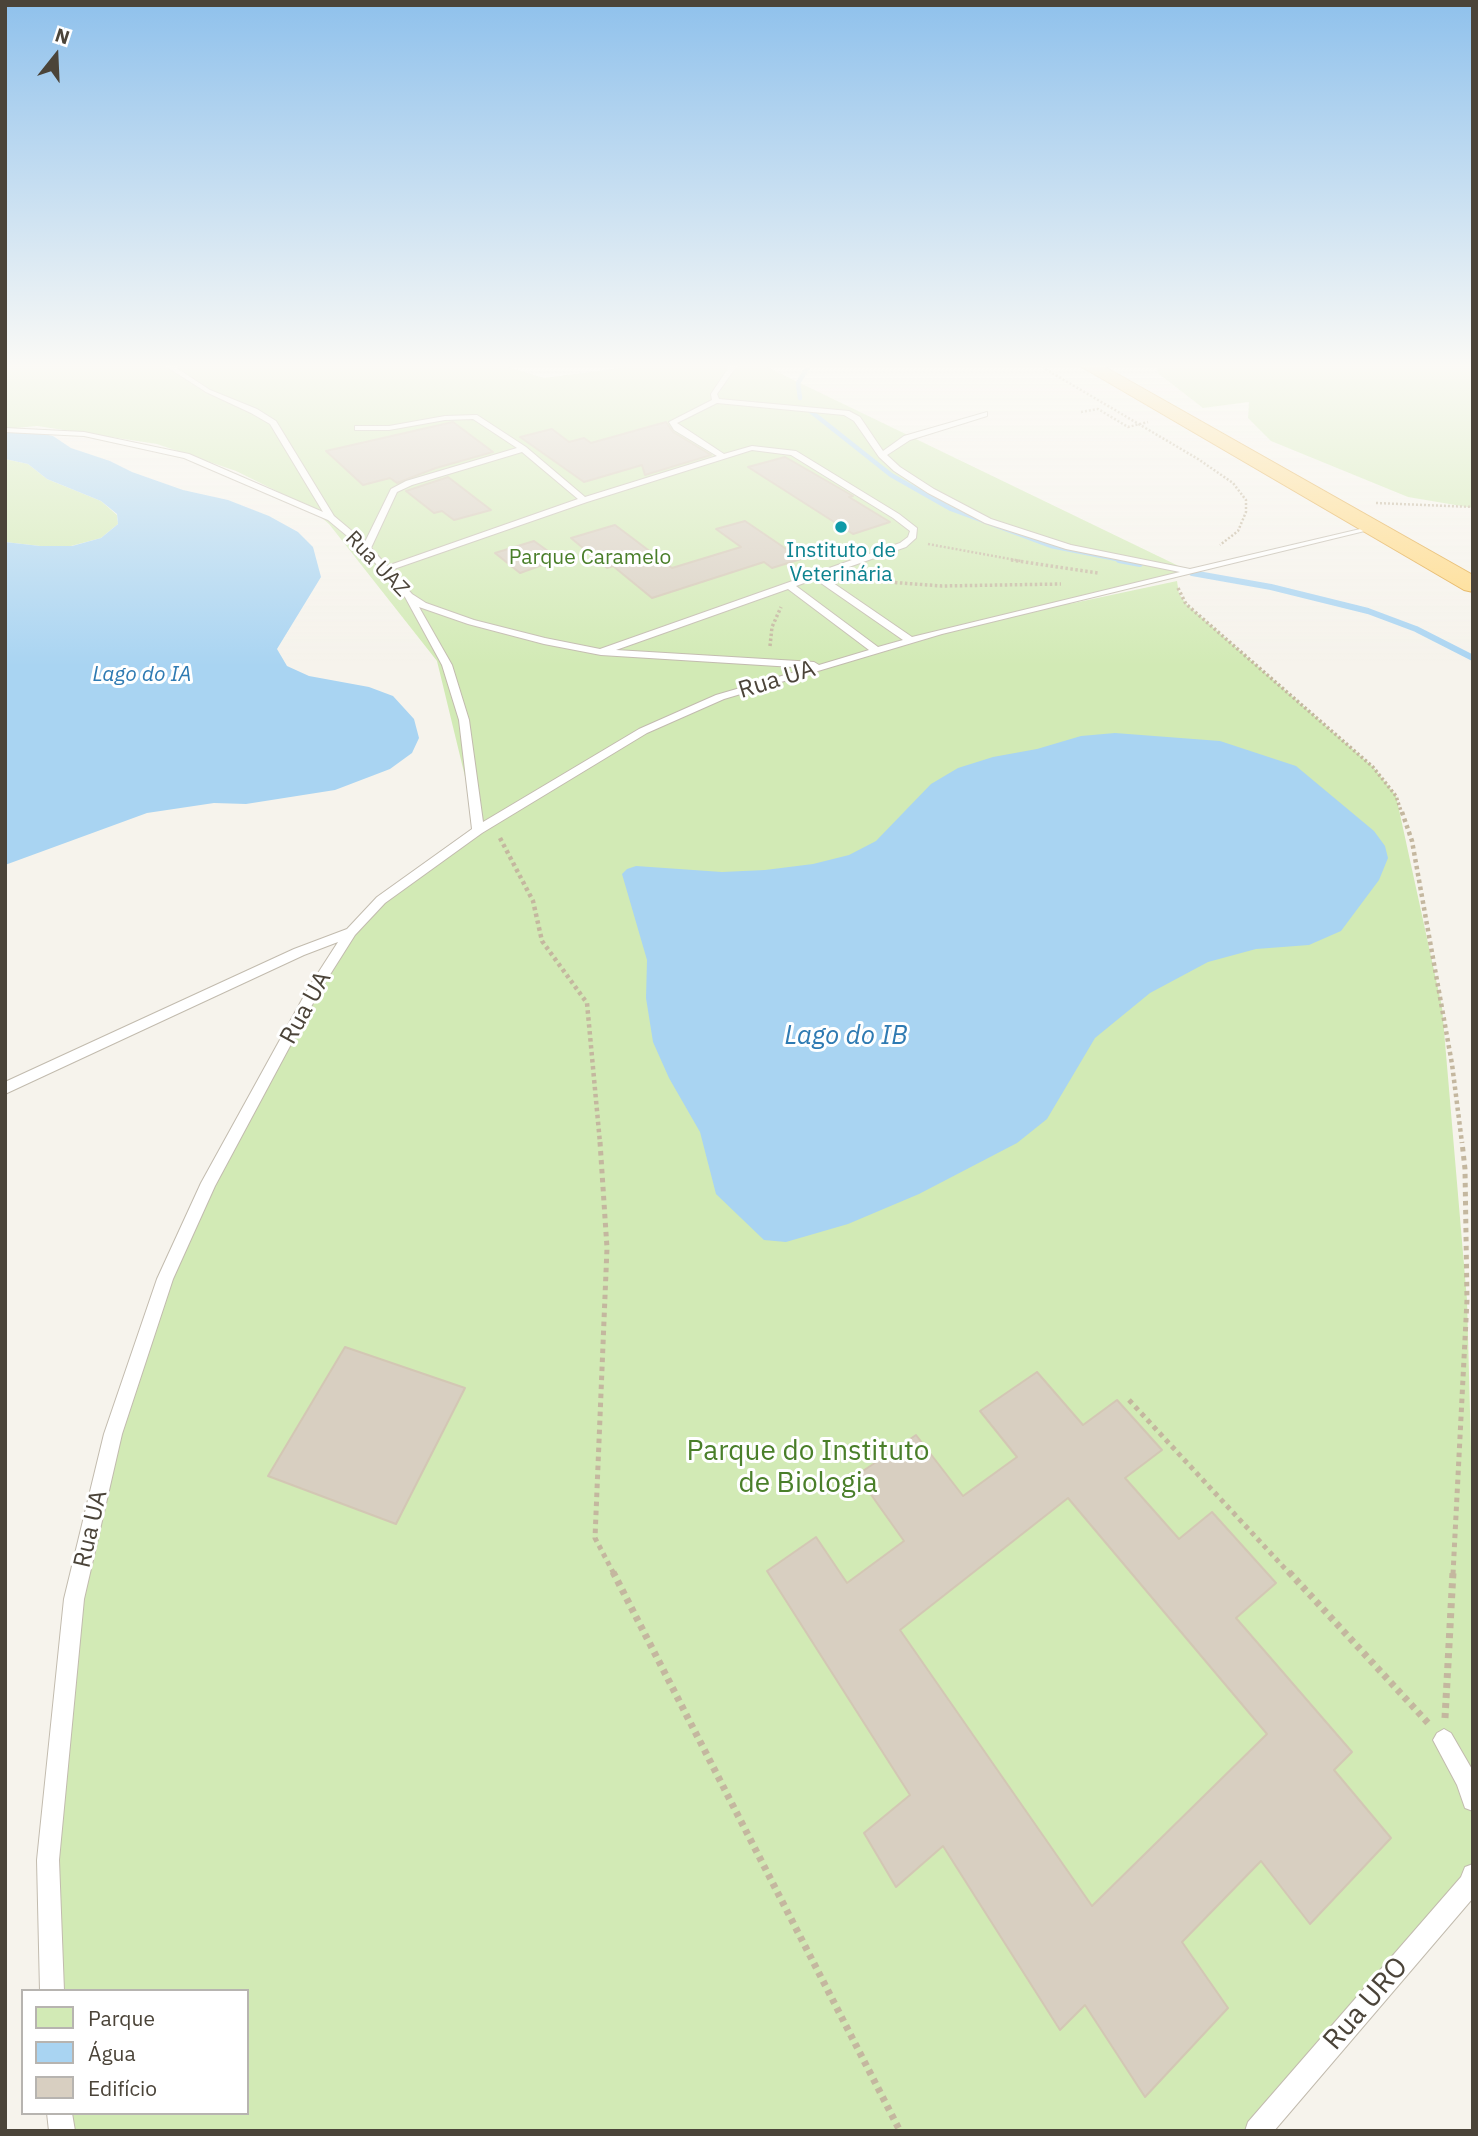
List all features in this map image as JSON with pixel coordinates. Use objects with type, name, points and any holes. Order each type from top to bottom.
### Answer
[{"type":"highway","points":[[1266,467],[1473,586]]},
{"type":"highway","points":[[1293,467],[1473,568]]},
{"type":"lane","points":[[211,467],[331,518]]},
{"type":"lane","name":"Rua UAZ","points":[[299,467],[331,518],[367,548],[410,596],[447,665],[461,709],[478,831]]},
{"type":"lane","points":[[367,548],[394,491],[409,483],[464,467]]},
{"type":"lane","points":[[544,467],[584,500]]},
{"type":"lane","points":[[384,570],[689,467]]},
{"type":"lane","points":[[601,652],[790,586],[911,540],[914,530],[909,524],[815,467]]},
{"type":"lane","points":[[898,467],[931,491],[999,524],[1069,547],[1189,571]]},
{"type":"lane","name":"Rua UA","points":[[52,1989],[48,1860],[75,1599],[113,1434],[165,1279],[209,1184],[314,990],[351,932],[381,900],[492,822],[643,731],[720,697],[910,640],[1373,528]]},
{"type":"lane","points":[[821,574],[910,640]]},
{"type":"lane","points":[[790,586],[876,650]]},
{"type":"lane","points":[[410,596],[423,605],[471,622],[601,652],[823,666]]},
{"type":"lane","points":[[5,1088],[299,952],[351,932]]},
{"type":"lane","points":[[1444,1740],[1466,1780],[1473,1800]]},
{"type":"lane","name":"Rua URO","points":[[1257,2131],[1470,1884],[1473,1875]]},
{"type":"path","points":[[1209,467],[1233,483],[1246,499],[1246,512],[1238,531],[1229,540],[1192,561],[1189,571],[1177,581],[1179,594],[1186,604],[1373,767],[1396,796],[1412,841],[1452,1063],[1465,1169],[1467,1300],[1444,1740]]},
{"type":"path","points":[[1356,502],[1473,507]]},
{"type":"path","points":[[911,540],[1033,565],[1099,573]]},
{"type":"path","points":[[821,574],[942,586],[1066,584]]},
{"type":"path","points":[[768,661],[772,627],[790,586]]},
{"type":"path","points":[[492,822],[533,901],[542,941],[587,1003],[598,1110],[607,1248],[595,1538],[900,2131]]},
{"type":"path","points":[[1129,1400],[1444,1740]]},
{"type":"green space","points":[[5,467],[31,467],[47,479],[101,501],[117,515],[118,524],[101,538],[71,546],[5,542]]},
{"type":"green space","name":"Parque do Instituto de Biologia","points":[[223,467],[973,467],[1189,571],[1069,604],[1177,581],[1179,594],[1186,604],[1373,767],[1396,796],[1442,1007],[1467,1300],[1473,1522],[1473,1869],[1257,2131],[62,2131],[59,2115],[248,2115],[248,1989],[52,1989],[48,1860],[74,1599],[165,1279],[314,990],[381,900],[478,830],[437,661],[329,524],[309,507]]},
{"type":"green space","points":[[1334,467],[1473,467],[1473,508],[1408,497]]},
{"type":"water","name":"Lago do IA","points":[[31,467],[121,467],[183,490],[228,500],[269,516],[298,532],[313,547],[321,577],[277,649],[287,666],[309,676],[369,687],[393,696],[414,719],[419,738],[412,753],[390,769],[335,790],[246,804],[214,803],[147,813],[5,865],[5,542],[72,546],[101,538],[118,524],[117,514],[101,501],[47,479]]},
{"type":"water","name":"Lago do IB","points":[[1115,733],[1220,741],[1296,766],[1374,831],[1385,846],[1388,858],[1379,880],[1341,931],[1309,945],[1256,949],[1208,962],[1150,993],[1095,1038],[1047,1119],[1017,1143],[919,1194],[848,1224],[786,1242],[764,1240],[716,1194],[700,1132],[669,1078],[653,1042],[646,998],[647,960],[622,874],[636,866],[722,872],[765,870],[813,864],[849,855],[876,841],[931,784],[958,768],[1081,736]]},
{"type":"building","points":[[343,467],[441,467],[397,483],[390,478],[363,485]]},
{"type":"building","points":[[562,467],[636,467],[584,482]]},
{"type":"building","points":[[643,467],[672,467],[645,475]]},
{"type":"building","points":[[748,467],[802,467],[853,496],[849,497],[890,522],[853,534]]},
{"type":"building","points":[[448,477],[491,510],[454,520],[442,511],[434,513],[406,491]]},
{"type":"building","points":[[745,521],[801,559],[772,568],[764,562],[652,598],[613,566],[607,568],[571,538],[615,525],[672,568],[741,547],[716,529]]},
{"type":"building","points":[[534,541],[559,559],[520,573],[495,553]]},
{"type":"building","points":[[345,1347],[465,1388],[396,1524],[268,1476]]},
{"type":"building","points":[[1037,1372],[1083,1425],[1117,1400],[1162,1450],[1125,1478],[1179,1539],[1212,1512],[1276,1583],[1236,1618],[1352,1752],[1334,1770],[1391,1838],[1310,1924],[1261,1861],[1182,1942],[1228,2008],[1145,2097],[1085,2005],[1060,2030],[943,1846],[896,1887],[864,1833],[910,1795],[767,1571],[816,1537],[847,1583],[904,1541],[857,1475],[916,1435],[963,1496],[1017,1457],[980,1411]],"holes":[[[1068,1498],[1267,1734],[1092,1906],[900,1630]]]},
{"type":"waterway","points":[[881,467],[951,509],[1051,546],[1127,561]]},
{"type":"waterway","points":[[1119,560],[1140,564]]},
{"type":"waterway","points":[[1192,573],[1271,587],[1368,611],[1416,629],[1473,658]]},
{"type":"place","name":"Instituto de Veterinária","points":[[841,527]]},
{"type":"park label","name":"Parque Caramelo","points":[[590,558]]}]
